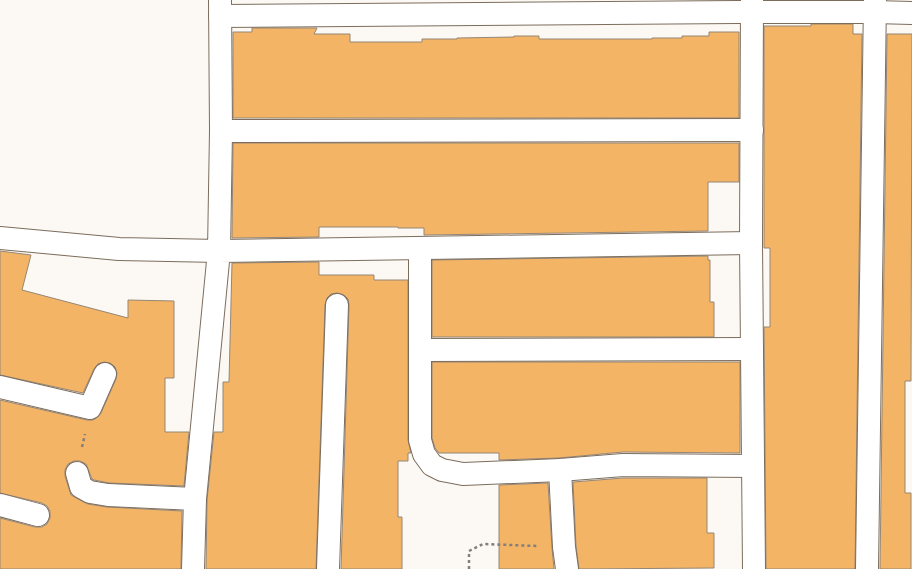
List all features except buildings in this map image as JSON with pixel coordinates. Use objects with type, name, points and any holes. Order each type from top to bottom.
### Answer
[{"type":"street","points":[[752,6],[751,244],[754,569]]},
{"type":"street","points":[[867,569],[874,6]]},
{"type":"street","points":[[193,569],[195,499],[219,251],[221,132],[220,8],[874,6],[912,13]]},
{"type":"street","points":[[221,132],[752,130]]},
{"type":"street","points":[[0,238],[120,249],[219,251],[751,244]]},
{"type":"street","points":[[420,248],[420,440],[424,454],[432,465],[442,470],[463,474],[560,470],[623,465],[753,466]]},
{"type":"street","points":[[328,569],[338,305]]},
{"type":"street","points":[[420,350],[752,349]]},
{"type":"street","points":[[0,387],[90,408],[104,374]]},
{"type":"street","points":[[560,470],[564,548],[567,569]]},
{"type":"street","points":[[77,473],[81,487],[90,492],[108,495],[195,499]]},
{"type":"street","points":[[0,505],[38,516]]},
{"type":"path","points":[[77,473],[90,408]]},
{"type":"path","points":[[469,569],[469,551],[483,544],[564,548]]}]
